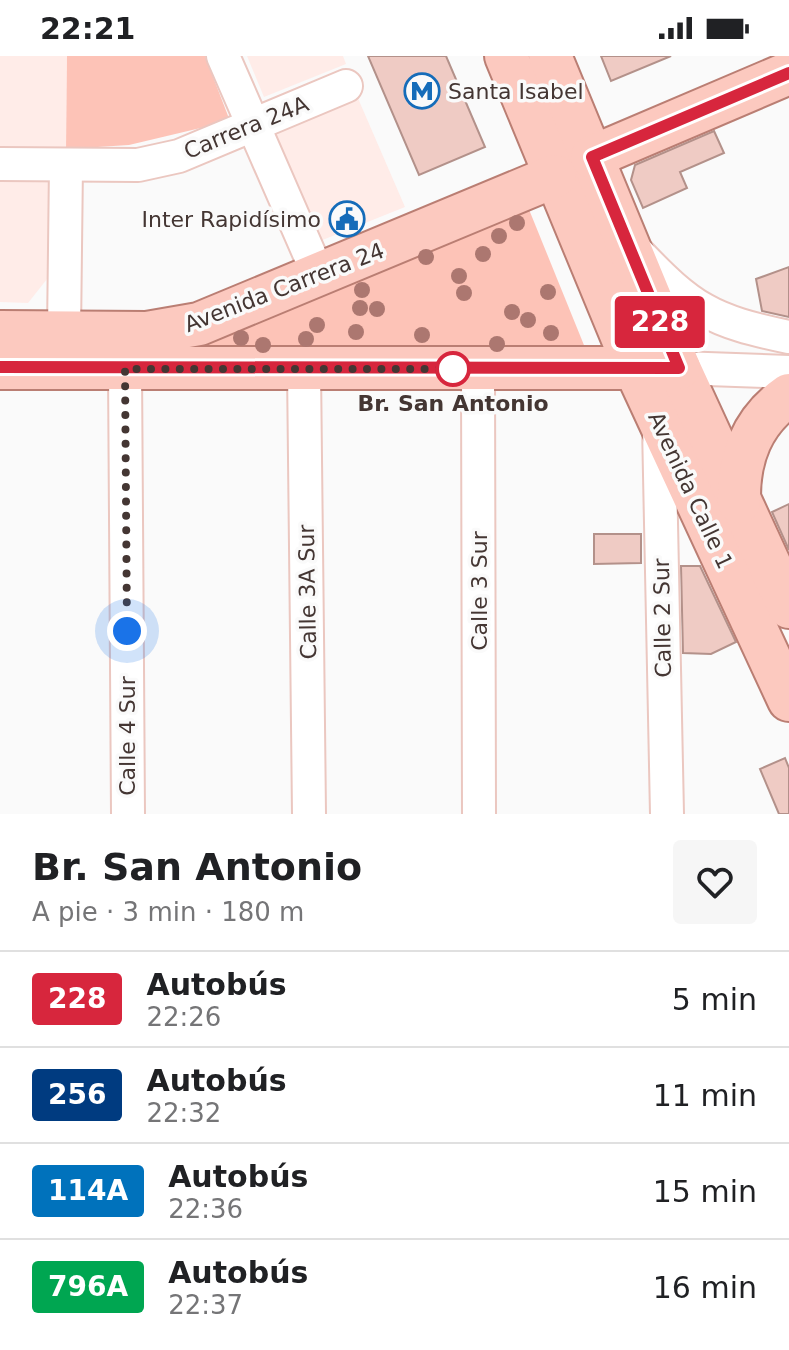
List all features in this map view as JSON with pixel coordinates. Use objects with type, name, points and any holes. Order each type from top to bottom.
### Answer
[{"type":"main road","name":"Avenida Calle 1","points":[[506,56],[659,423],[789,700]]},
{"type":"main road","name":"Avenida Calle 1","points":[[550,56],[679,368],[789,607]]},
{"type":"main road","points":[[592,157],[789,73]]},
{"type":"main road","name":"Avenida Carrera 24","points":[[0,332],[147,333],[179,329],[243,308],[555,176]]},
{"type":"main road","points":[[0,368],[679,368]]},
{"type":"main road","points":[[739,502],[738,480],[750,437],[762,419],[789,395]]},
{"type":"street","points":[[223,56],[319,276]]},
{"type":"street","name":"Carrera 24A","points":[[0,164],[138,165],[179,156],[346,86]]},
{"type":"street","points":[[64,332],[66,165]]},
{"type":"street","points":[[626,241],[678,295],[704,313],[730,324],[789,337]]},
{"type":"street","points":[[679,368],[789,372]]},
{"type":"street","name":"Calle 4 Sur","points":[[125,369],[128,814]]},
{"type":"street","name":"Calle 3A Sur","points":[[304,369],[309,814]]},
{"type":"street","name":"Calle 3 Sur","points":[[478,369],[479,814]]},
{"type":"street","name":"Calle 2 Sur","points":[[659,423],[667,814]]},
{"type":"shaded area","points":[[0,56],[67,56],[66,149],[0,148]]},
{"type":"shaded area","points":[[67,56],[205,56],[230,121],[129,145],[66,149]]},
{"type":"shaded area","points":[[247,56],[343,56],[346,64],[264,97]]},
{"type":"shaded area","points":[[357,96],[405,207],[320,241],[275,133]]},
{"type":"shaded area","points":[[0,172],[50,173],[47,279],[28,303],[0,302]]},
{"type":"shaded area","points":[[528,207],[588,355],[200,348],[205,345]]},
{"type":"building","name":"Santa Isabel","points":[[368,56],[446,56],[485,147],[419,175]]},
{"type":"building","name":"Santa Isabel","points":[[601,56],[671,56],[611,81]]},
{"type":"building","points":[[714,131],[724,153],[680,172],[687,188],[643,208],[631,180],[635,165]]},
{"type":"building","points":[[789,267],[789,317],[762,311],[756,279]]},
{"type":"building","points":[[789,504],[789,550],[772,512]]},
{"type":"building","points":[[594,534],[641,534],[641,563],[594,564]]},
{"type":"building","points":[[681,566],[700,566],[736,642],[711,654],[683,653]]},
{"type":"building","points":[[785,758],[789,768],[789,814],[779,814],[760,769]]},
{"type":"bus line","name":"228","points":[[0,367],[679,368],[592,157],[789,73]]},
{"type":"place","name":"Santa Isabel","points":[[422,91]]},
{"type":"place","name":"Inter Rapidísimo","points":[[347,219]]},
{"type":"place","name":"Br. San Antonio","points":[[453,369]]},
{"type":"route","points":[[127,631],[125,369],[453,369]]}]
